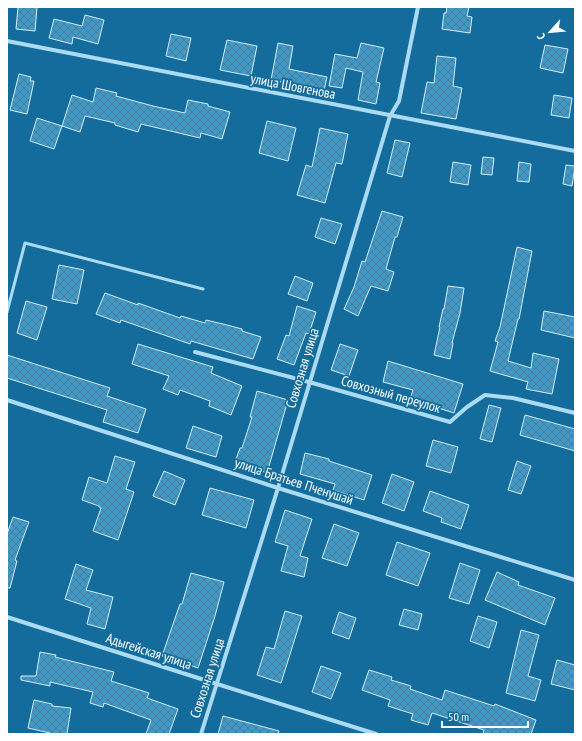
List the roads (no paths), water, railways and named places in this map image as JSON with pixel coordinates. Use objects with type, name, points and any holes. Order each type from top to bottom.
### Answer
[{"type":"street","name":"Совхозная улица","points":[[201,734],[278,488],[390,116],[399,101],[418,7]]},
{"type":"street","name":"улица Шовгенова","points":[[7,41],[575,151]]},
{"type":"street","name":"Совхозный переулок","points":[[195,352],[309,382],[450,422],[467,407],[485,395],[513,398],[575,413]]},
{"type":"street","name":"улица Братьев Пченушай","points":[[7,400],[278,488],[575,580]]},
{"type":"street","name":"Адыгейская улица","points":[[7,616],[376,734]]},
{"type":"lane","points":[[7,312],[25,243],[203,289]]}]
